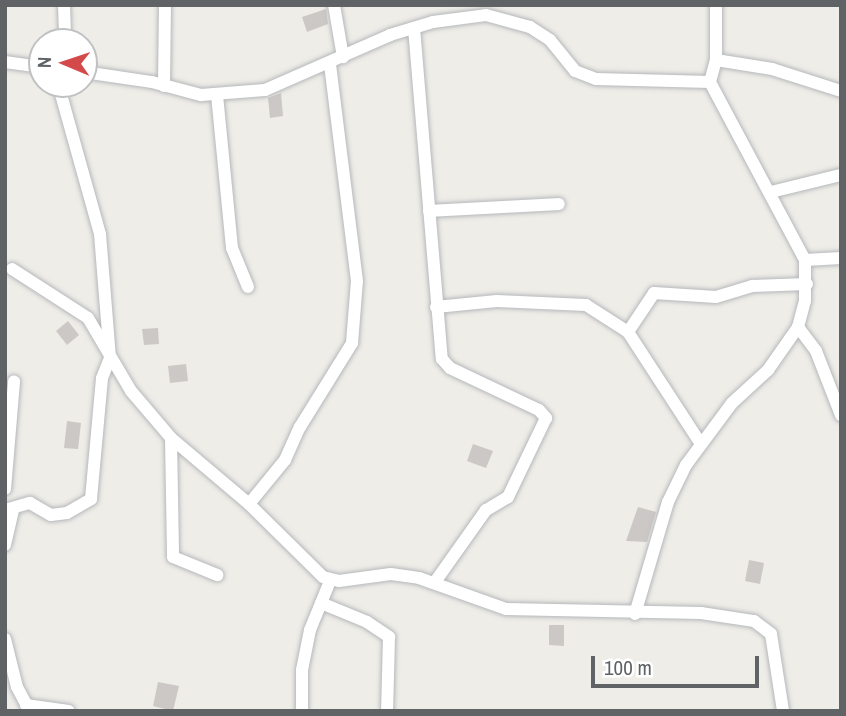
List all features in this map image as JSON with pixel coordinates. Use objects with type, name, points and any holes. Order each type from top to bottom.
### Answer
[{"type":"street","points":[[64,5],[65,28]]},
{"type":"street","points":[[164,86],[165,5]]},
{"type":"street","points":[[334,5],[343,57]]},
{"type":"street","points":[[635,614],[668,502],[699,441],[768,370],[798,327],[807,284],[805,260],[710,82],[716,60],[716,5]]},
{"type":"street","points":[[98,74],[164,86],[184,93],[217,94],[265,90],[414,28],[467,11],[530,27],[550,40],[575,71],[596,79],[710,82]]},
{"type":"street","points":[[414,28],[438,345],[450,368],[539,410],[546,422],[508,497],[486,510],[435,582]]},
{"type":"street","points":[[716,60],[772,68],[841,91]]},
{"type":"street","points":[[5,62],[28,65]]},
{"type":"street","points":[[249,505],[285,460],[306,416],[345,360],[352,343],[357,281],[330,63]]},
{"type":"street","points":[[217,94],[232,248],[248,287]]},
{"type":"street","points":[[5,545],[9,510],[30,503],[51,515],[67,513],[90,499],[102,378],[110,358],[100,234],[62,98]]},
{"type":"street","points":[[771,192],[841,175]]},
{"type":"street","points":[[429,211],[559,204]]},
{"type":"street","points":[[805,260],[841,258]]},
{"type":"street","points":[[12,270],[88,318],[110,358],[172,438],[330,581],[391,574],[435,582],[506,609],[729,615],[765,625],[771,634],[783,711]]},
{"type":"street","points":[[628,332],[654,293],[716,297],[752,286],[807,284]]},
{"type":"street","points":[[436,307],[561,301],[586,305],[628,332],[699,441]]},
{"type":"street","points":[[798,327],[816,351],[841,415]]},
{"type":"street","points":[[5,489],[14,381]]},
{"type":"street","points":[[172,438],[173,556],[217,575]]},
{"type":"street","points":[[302,711],[302,670],[310,630],[330,581]]},
{"type":"street","points":[[321,603],[367,622],[389,637],[387,711]]},
{"type":"street","points":[[5,639],[17,687],[28,708],[69,711]]},
{"type":"building","points":[[326,9],[328,24],[307,32],[302,17]]},
{"type":"building","points":[[281,93],[283,116],[270,118],[268,98]]},
{"type":"building","points":[[68,321],[79,335],[67,345],[56,331]]},
{"type":"building","points":[[158,328],[159,344],[144,345],[142,329]]},
{"type":"building","points":[[186,364],[188,381],[170,383],[168,366]]},
{"type":"building","points":[[67,421],[81,423],[78,449],[64,448]]},
{"type":"building","points":[[473,444],[493,451],[486,468],[467,461]]},
{"type":"building","points":[[638,507],[656,512],[647,542],[626,541]]},
{"type":"building","points":[[749,560],[764,563],[760,584],[745,581]]},
{"type":"building","points":[[549,625],[564,625],[564,646],[549,645]]},
{"type":"building","points":[[158,682],[179,686],[173,711],[153,706]]}]
